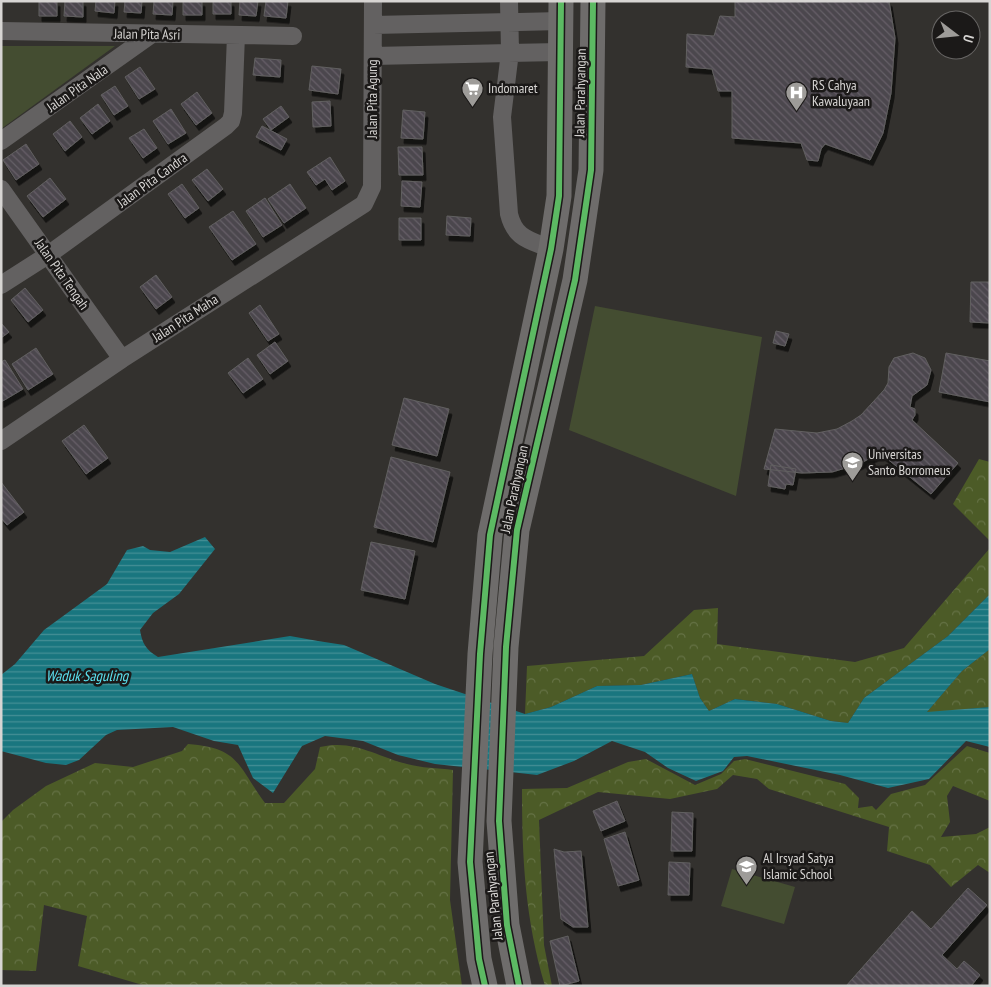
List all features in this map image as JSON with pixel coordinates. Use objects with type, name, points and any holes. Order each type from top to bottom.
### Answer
[{"type":"main road","name":"Jalan Parahyangan","points":[[519,986],[507,925],[499,821],[506,647],[517,530],[575,280],[591,170],[593,1]]},
{"type":"main road","name":"Jalan Parahyangan","points":[[485,986],[479,959],[470,862],[480,654],[490,535],[551,249],[559,196],[561,11]]},
{"type":"main road","points":[[533,331],[560,339]]},
{"type":"street","name":"Jalan Pita Agung","points":[[369,197],[372,187],[373,1]]},
{"type":"street","points":[[509,1],[510,52],[502,117],[509,214],[512,227],[519,235],[551,249]]},
{"type":"street","points":[[373,25],[510,22],[561,11]]},
{"type":"street","name":"Jalan Pita Asri","points":[[1,31],[293,36]]},
{"type":"street","name":"Jalan Pita Nala","points":[[1,141],[152,34]]},
{"type":"street","name":"Jalan Pita Candra","points":[[1,285],[48,255],[231,121],[236,36]]},
{"type":"street","points":[[372,56],[560,52]]},
{"type":"street","name":"Jalan Pita Tengah","points":[[1,189],[122,359]]},
{"type":"street","name":"Jalan Pita Maha","points":[[1,441],[122,359],[364,204],[369,197]]},
{"type":"green space","points":[[1,46],[115,46],[1,129]]},
{"type":"green space","points":[[595,306],[762,337],[736,496],[569,430]]},
{"type":"green space","points":[[979,459],[990,462],[990,541],[953,504]]},
{"type":"green space","points":[[990,548],[990,594],[948,636],[864,698],[848,723],[831,721],[777,704],[735,699],[709,711],[700,698],[692,674],[641,685],[597,686],[551,707],[525,714],[527,666],[644,656],[694,610],[718,608],[717,644],[855,662],[904,648]]},
{"type":"green space","points":[[990,649],[990,707],[926,713],[962,671]]},
{"type":"green space","points":[[188,744],[205,746],[228,754],[242,769],[265,803],[284,803],[315,769],[320,747],[343,745],[412,765],[453,770],[450,900],[462,986],[146,986],[78,966],[87,916],[44,905],[36,971],[1,970],[1,822],[13,810],[46,786],[95,763],[133,767],[182,751]]},
{"type":"green space","points":[[967,746],[990,753],[990,801],[953,786],[947,796],[950,822],[941,837],[976,834],[990,827],[990,873],[978,865],[951,887],[930,865],[887,851],[889,827],[769,789],[757,779],[733,775],[717,789],[670,799],[598,792],[539,820],[544,945],[552,986],[545,986],[533,936],[526,888],[522,789],[567,788],[628,762],[646,759],[695,785],[721,774],[734,761],[745,759],[845,784],[859,798],[858,808],[872,806],[876,810],[891,794],[925,785]]},
{"type":"green space","points":[[732,869],[795,887],[784,924],[721,906]]},
{"type":"water","name":"Waduk Saguling","points":[[205,537],[215,549],[179,594],[153,613],[140,630],[145,646],[158,657],[290,636],[344,645],[435,684],[525,714],[551,707],[597,686],[641,685],[692,674],[700,698],[709,711],[735,699],[777,704],[831,721],[848,723],[864,698],[948,636],[990,594],[990,649],[962,671],[927,712],[990,707],[990,747],[966,741],[929,779],[888,788],[840,775],[747,756],[734,757],[723,771],[696,781],[668,768],[645,752],[612,741],[574,761],[537,775],[435,764],[398,755],[363,741],[325,736],[302,746],[273,793],[253,778],[238,745],[214,741],[173,727],[117,730],[106,735],[79,760],[66,765],[46,763],[1,751],[1,675],[15,664],[44,630],[107,584],[127,550],[143,546],[150,550],[170,552]]},
{"type":"building","points":[[39,1],[57,1],[57,16],[39,16]]},
{"type":"building","points":[[65,1],[83,1],[83,17],[64,16]]},
{"type":"building","points":[[96,1],[115,1],[114,13],[95,11]]},
{"type":"building","points":[[125,1],[142,1],[141,13],[124,12]]},
{"type":"building","points":[[154,1],[173,1],[172,15],[153,14]]},
{"type":"building","points":[[183,1],[202,1],[202,15],[183,15]]},
{"type":"building","points":[[213,1],[231,1],[231,14],[213,14]]},
{"type":"building","points":[[240,1],[258,1],[256,16],[239,15]]},
{"type":"building","points":[[266,1],[288,1],[286,18],[264,16]]},
{"type":"building","points":[[735,1],[889,1],[895,38],[891,93],[883,133],[870,160],[825,144],[821,149],[818,161],[807,160],[801,143],[732,138],[732,91],[718,91],[712,69],[686,67],[687,34],[714,36],[720,16],[735,17]]},
{"type":"building","points":[[255,58],[281,60],[280,77],[253,75]]},
{"type":"building","points":[[312,66],[341,69],[338,94],[309,90]]},
{"type":"building","points":[[140,67],[155,89],[139,99],[125,77]]},
{"type":"building","points":[[115,86],[128,106],[114,115],[101,95]]},
{"type":"building","points":[[197,92],[212,113],[196,125],[181,104]]},
{"type":"building","points":[[330,101],[331,126],[313,127],[312,102]]},
{"type":"building","points":[[98,104],[110,121],[92,134],[80,118]]},
{"type":"building","points":[[281,106],[289,117],[271,130],[263,119]]},
{"type":"building","points":[[171,109],[186,133],[168,144],[153,121]]},
{"type":"building","points":[[403,110],[425,112],[423,139],[401,138]]},
{"type":"building","points":[[70,121],[82,137],[65,151],[53,134]]},
{"type":"building","points":[[262,126],[287,139],[281,150],[256,137]]},
{"type":"building","points":[[144,129],[157,148],[143,158],[129,138]]},
{"type":"building","points":[[26,144],[39,164],[16,180],[3,160]]},
{"type":"building","points":[[398,147],[422,147],[423,175],[399,175]]},
{"type":"building","points":[[330,157],[345,181],[332,190],[325,179],[316,185],[307,172]]},
{"type":"building","points":[[207,169],[223,189],[208,201],[192,180]]},
{"type":"building","points":[[50,178],[66,199],[43,217],[27,196]]},
{"type":"building","points":[[402,181],[422,182],[420,207],[401,206]]},
{"type":"building","points":[[182,184],[199,208],[185,218],[168,194]]},
{"type":"building","points":[[290,184],[306,208],[284,223],[268,199]]},
{"type":"building","points":[[265,198],[282,225],[263,237],[246,211]]},
{"type":"building","points":[[233,211],[256,244],[232,260],[209,227]]},
{"type":"building","points":[[447,216],[471,218],[470,236],[446,235]]},
{"type":"building","points":[[399,218],[421,218],[421,240],[399,240]]},
{"type":"building","points":[[156,275],[172,297],[156,309],[140,287]]},
{"type":"building","points":[[971,282],[990,282],[990,323],[970,322]]},
{"type":"building","points":[[25,288],[43,310],[28,322],[11,300]]},
{"type":"building","points":[[260,305],[279,334],[268,341],[249,313]]},
{"type":"building","points":[[1,323],[9,332],[1,338]]},
{"type":"building","points":[[776,331],[789,334],[785,346],[773,343]]},
{"type":"building","points":[[275,342],[288,361],[270,374],[257,355]]},
{"type":"building","points":[[36,348],[53,374],[28,390],[12,364]]},
{"type":"building","points":[[913,353],[925,358],[931,370],[927,385],[912,396],[910,407],[915,409],[915,415],[912,420],[958,463],[931,494],[880,453],[859,464],[832,472],[802,473],[764,469],[775,429],[817,433],[837,429],[852,421],[861,415],[884,390],[888,383],[889,367],[894,358]]},
{"type":"building","points":[[946,353],[990,361],[990,402],[939,392]]},
{"type":"building","points":[[248,358],[263,379],[243,393],[228,373]]},
{"type":"building","points":[[5,360],[23,389],[1,402],[1,362]]},
{"type":"building","points":[[404,398],[449,409],[437,456],[392,445]]},
{"type":"building","points":[[84,425],[108,458],[86,474],[62,441]]},
{"type":"building","points":[[391,457],[450,472],[433,542],[374,527]]},
{"type":"building","points":[[771,465],[796,469],[793,485],[786,484],[785,489],[768,486]]},
{"type":"building","points":[[1,482],[24,512],[7,525],[1,518]]},
{"type":"building","points":[[371,542],[415,551],[405,599],[361,590]]},
{"type":"building","points":[[617,801],[625,821],[601,831],[593,811]]},
{"type":"building","points":[[672,812],[693,813],[692,851],[671,851]]},
{"type":"building","points":[[625,832],[639,880],[618,886],[604,839]]},
{"type":"building","points":[[554,849],[564,852],[581,851],[588,927],[573,927],[561,919]]},
{"type":"building","points":[[669,862],[690,863],[689,895],[668,895]]},
{"type":"building","points":[[968,888],[987,905],[942,955],[957,969],[964,961],[980,975],[971,986],[846,986],[912,911],[931,929]]},
{"type":"building","points":[[568,936],[579,981],[560,986],[550,941]]},
{"type":"cycle path","points":[[485,986],[479,959],[470,862],[480,654],[490,535],[551,249],[559,196],[561,1]]},
{"type":"cycle path","points":[[519,986],[507,925],[499,821],[506,647],[517,530],[575,280],[591,170],[593,1]]},
{"type":"place","name":"Indomaret","points":[[472,107]]},
{"type":"place","name":"RS Cahya Kawaluyaan","points":[[796,112]]},
{"type":"place","name":"Universitas Santo Borromeus","points":[[852,481]]},
{"type":"place","name":"Al Irsyad Satya Islamic School","points":[[747,885]]}]
